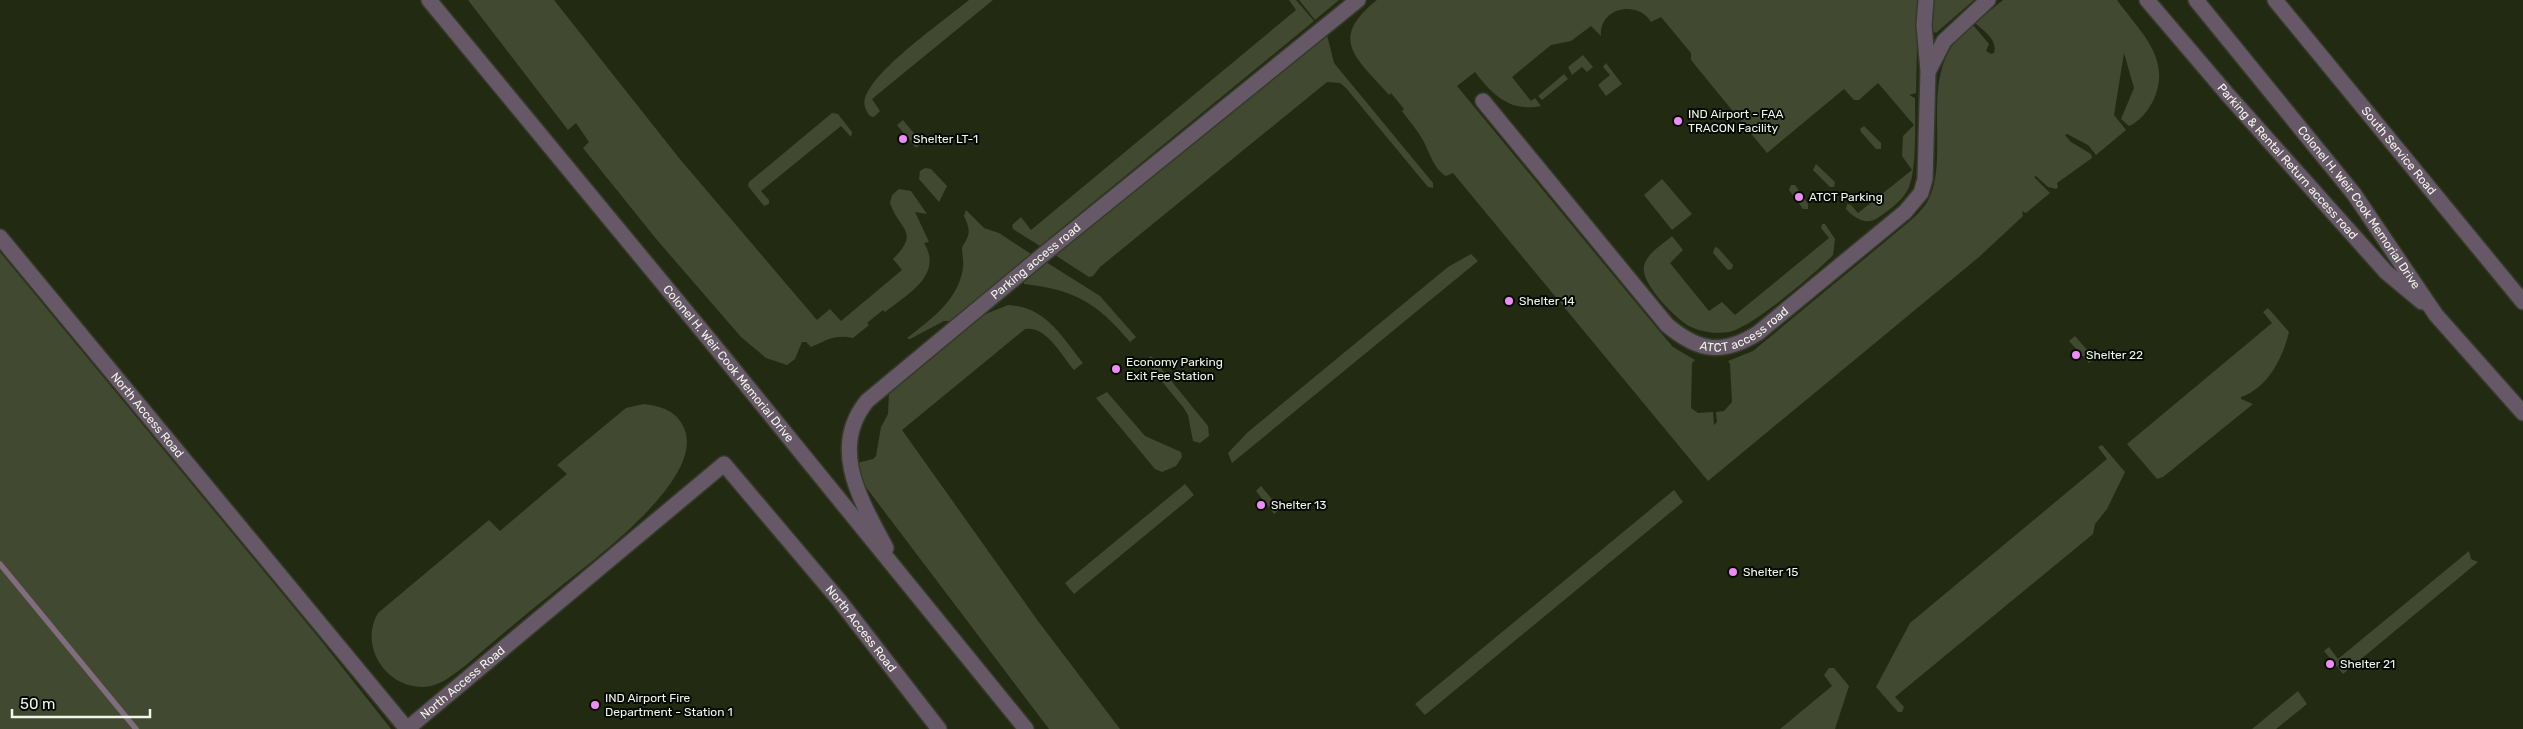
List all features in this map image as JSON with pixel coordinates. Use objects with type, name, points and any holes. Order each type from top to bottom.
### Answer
[{"type":"street","name":"Colonel H. Weir Cook Memorial Drive","points":[[428,0],[708,338],[1026,729]]},
{"type":"street","name":"Parking access road","points":[[903,579],[860,496],[849,465],[848,442],[860,410],[875,392],[1358,0]]},
{"type":"street","name":"ATCT access road","points":[[1482,101],[1667,325],[1688,341],[1711,348],[1722,348],[1744,342],[1758,332],[1904,212],[1921,193],[1925,179],[1928,71],[1924,25],[1926,0]]},
{"type":"street","name":"ATCT access road","points":[[1928,71],[1944,41],[1988,0]]},
{"type":"street","name":"Parking & Rental Return access road","points":[[2147,0],[2228,95],[2386,272],[2436,315]]},
{"type":"street","name":"Colonel H. Weir Cook Memorial Drive","points":[[2196,0],[2354,194],[2436,315],[2523,413]]},
{"type":"street","name":"South Service Road","points":[[2275,0],[2523,302]]},
{"type":"street","name":"North Access Road","points":[[0,236],[407,729],[724,464],[839,600],[939,729]]},
{"type":"shaded area","points":[[0,0],[2523,0],[2523,729],[0,729]]},
{"type":"shaded area","points":[[468,0],[554,0],[679,158],[817,320],[830,309],[841,321],[902,270],[893,259],[906,242],[907,236],[890,203],[892,195],[899,189],[911,191],[927,214],[915,212],[929,242],[924,243],[929,254],[929,265],[926,274],[912,291],[885,312],[883,310],[853,338],[836,337],[811,347],[806,342],[802,342],[795,359],[787,365],[766,358],[741,337],[657,240],[583,148],[589,142],[576,123],[568,130]]},
{"type":"shaded area","points":[[969,0],[993,0],[872,99],[880,111],[874,117],[870,116],[865,108],[865,98],[871,86],[882,73],[911,46]]},
{"type":"shaded area","points":[[1289,0],[1296,0],[1314,21],[1040,246],[1013,229],[1012,225],[1021,217],[1031,230],[1296,10]]},
{"type":"shaded area","points":[[1299,0],[1339,0],[1315,20]]},
{"type":"shaded area","points":[[1377,0],[1918,0],[1916,93],[1909,95],[1915,98],[1915,144],[1912,179],[1907,191],[1900,200],[1884,214],[1870,221],[1861,220],[1853,216],[1846,209],[1847,204],[1851,205],[1858,213],[1912,170],[1902,156],[1903,136],[1914,125],[1878,83],[1859,100],[1854,100],[1844,89],[1767,153],[1691,60],[1691,53],[1661,17],[1651,22],[1645,15],[1629,9],[1620,10],[1606,18],[1602,26],[1601,36],[1591,26],[1571,41],[1551,45],[1512,77],[1531,101],[1535,98],[1541,106],[1520,106],[1503,100],[1488,88],[1475,72],[1457,86],[1673,347],[1695,360],[1692,363],[1691,408],[1698,413],[1713,412],[1714,425],[1717,422],[1716,412],[1724,411],[1732,402],[1730,364],[1728,361],[1753,351],[1910,221],[1926,204],[1933,189],[1936,171],[1938,88],[1942,68],[1951,47],[1973,25],[1989,44],[1986,51],[1991,54],[1994,53],[1995,48],[1992,40],[1975,23],[2003,0],[2117,0],[2151,47],[2159,72],[2158,86],[2151,105],[2140,119],[2129,126],[2121,119],[2134,88],[2124,53],[2114,115],[2126,130],[2096,155],[2088,145],[2067,134],[2065,135],[2071,142],[2091,154],[2092,158],[2057,183],[2058,187],[2056,189],[2048,187],[2036,176],[2034,177],[2050,193],[2026,213],[2022,211],[2023,216],[1979,257],[1708,481],[1453,173],[1446,176],[1441,173],[1419,134],[1402,111],[1404,109],[1391,93],[1389,95],[1358,59],[1352,49],[1350,38],[1353,27],[1362,14]]},
{"type":"shaded area","points":[[1933,0],[1974,0],[1936,33],[1932,31]]},
{"type":"shaded area","points":[[1324,35],[1327,35],[1334,63],[1433,183],[1433,188],[1428,187],[1346,88],[1340,83],[1327,82],[1100,267],[1093,276],[1089,277],[1055,255]]},
{"type":"shaded area","points":[[1583,55],[1593,67],[1587,72],[1582,67],[1572,75],[1568,67]]},
{"type":"shaded area","points":[[1606,63],[1622,84],[1606,96],[1598,85],[1610,75],[1603,67]]},
{"type":"shaded area","points":[[1564,74],[1568,79],[1542,100],[1538,96]]},
{"type":"shaded area","points":[[832,113],[838,114],[852,132],[851,137],[841,126],[761,191],[769,200],[769,204],[764,206],[748,186],[749,182]]},
{"type":"shaded area","points":[[903,120],[922,143],[916,148],[897,125]]},
{"type":"shaded area","points":[[1864,126],[1881,143],[1881,149],[1876,149],[1861,132],[1860,129]]},
{"type":"shaded area","points":[[1816,164],[1835,182],[1834,187],[1830,187],[1813,170]]},
{"type":"shaded area","points":[[925,168],[931,169],[947,186],[939,202],[919,179],[920,171]]},
{"type":"shaded area","points":[[1662,179],[1692,214],[1672,230],[1644,195]]},
{"type":"shaded area","points":[[1791,185],[1795,185],[1808,204],[1808,209],[1803,209],[1789,190]]},
{"type":"shaded area","points":[[966,210],[984,228],[999,233],[1031,254],[950,321],[944,321],[910,339],[907,338],[942,308],[956,290],[963,268],[962,248],[969,232],[964,216]]},
{"type":"shaded area","points":[[1822,224],[1825,224],[1835,239],[1833,255],[1813,274],[1767,311],[1729,332],[1705,331],[1685,323],[1660,300],[1644,273],[1644,266],[1648,257],[1672,236],[1683,250],[1670,263],[1709,311],[1722,302],[1735,315],[1829,238],[1821,228]]},
{"type":"shaded area","points":[[1715,247],[1733,265],[1732,269],[1728,270],[1713,253]]},
{"type":"shaded area","points":[[0,252],[319,638],[391,729],[0,729]]},
{"type":"shaded area","points":[[1471,254],[1478,261],[1232,463],[1228,453],[1248,432],[1448,267]]},
{"type":"shaded area","points":[[1046,262],[1100,296],[1136,337],[1130,342],[1096,308],[1072,295],[1058,290],[1024,284],[1024,281]]},
{"type":"shaded area","points":[[1008,305],[1033,311],[1043,317],[1060,333],[1083,363],[1074,370],[1047,337],[1033,329],[1025,329],[902,430],[1038,621],[1120,729],[1049,729],[862,482],[857,463],[873,459],[876,456],[881,427],[888,414],[889,392],[983,315]]},
{"type":"shaded area","points":[[2268,308],[2289,332],[2283,351],[2273,370],[2259,387],[2241,397],[2241,399],[2253,404],[2163,477],[2157,479],[2127,444],[2272,323],[2263,312]]},
{"type":"shaded area","points":[[2075,336],[2095,359],[2089,363],[2069,341]]},
{"type":"shaded area","points":[[1151,356],[1208,426],[1209,436],[1200,443],[1193,441],[1188,415],[1183,407],[1145,361]]},
{"type":"shaded area","points":[[1107,392],[1145,436],[1181,452],[1182,457],[1176,466],[1162,472],[1155,469],[1096,398]]},
{"type":"shaded area","points":[[644,404],[668,410],[677,417],[684,428],[686,449],[678,472],[661,496],[639,520],[589,564],[449,678],[431,686],[416,687],[403,683],[391,676],[375,654],[372,641],[373,627],[378,613],[489,520],[500,531],[567,474],[557,465],[626,408]]},
{"type":"shaded area","points":[[2102,445],[2125,472],[2107,509],[2095,524],[2093,534],[1895,697],[1904,707],[1902,712],[1898,712],[1876,687],[1910,623],[2107,459],[2098,447]]},
{"type":"shaded area","points":[[1185,484],[1194,495],[1074,594],[1065,583]]},
{"type":"shaded area","points":[[1261,486],[1280,509],[1274,514],[1256,491]]},
{"type":"shaded area","points":[[1674,490],[1683,502],[1425,715],[1415,704]]},
{"type":"shaded area","points":[[2469,551],[2471,559],[2478,562],[2343,674],[2324,651],[2329,647],[2338,659]]},
{"type":"shaded area","points":[[1829,668],[1834,668],[1849,686],[1835,729],[1780,729],[1832,686],[1824,675]]},
{"type":"shaded area","points":[[2298,691],[2307,704],[2276,729],[2252,729]]},
{"type":"waterway","points":[[0,564],[136,729]]},
{"type":"place","name":"IND Airport - FAA TRACON Facility","points":[[1678,121]]},
{"type":"place","name":"Shelter LT-1","points":[[903,139]]},
{"type":"place","name":"ATCT Parking","points":[[1799,197]]},
{"type":"place","name":"Shelter 14","points":[[1509,301]]},
{"type":"place","name":"Shelter 22","points":[[2076,355]]},
{"type":"place","name":"Economy Parking Exit Fee Station","points":[[1116,369]]},
{"type":"place","name":"Shelter 13","points":[[1261,505]]},
{"type":"place","name":"Shelter 15","points":[[1733,572]]},
{"type":"place","name":"Shelter 21","points":[[2330,664]]},
{"type":"place","name":"IND Airport Fire Department - Station 1","points":[[595,705]]}]
